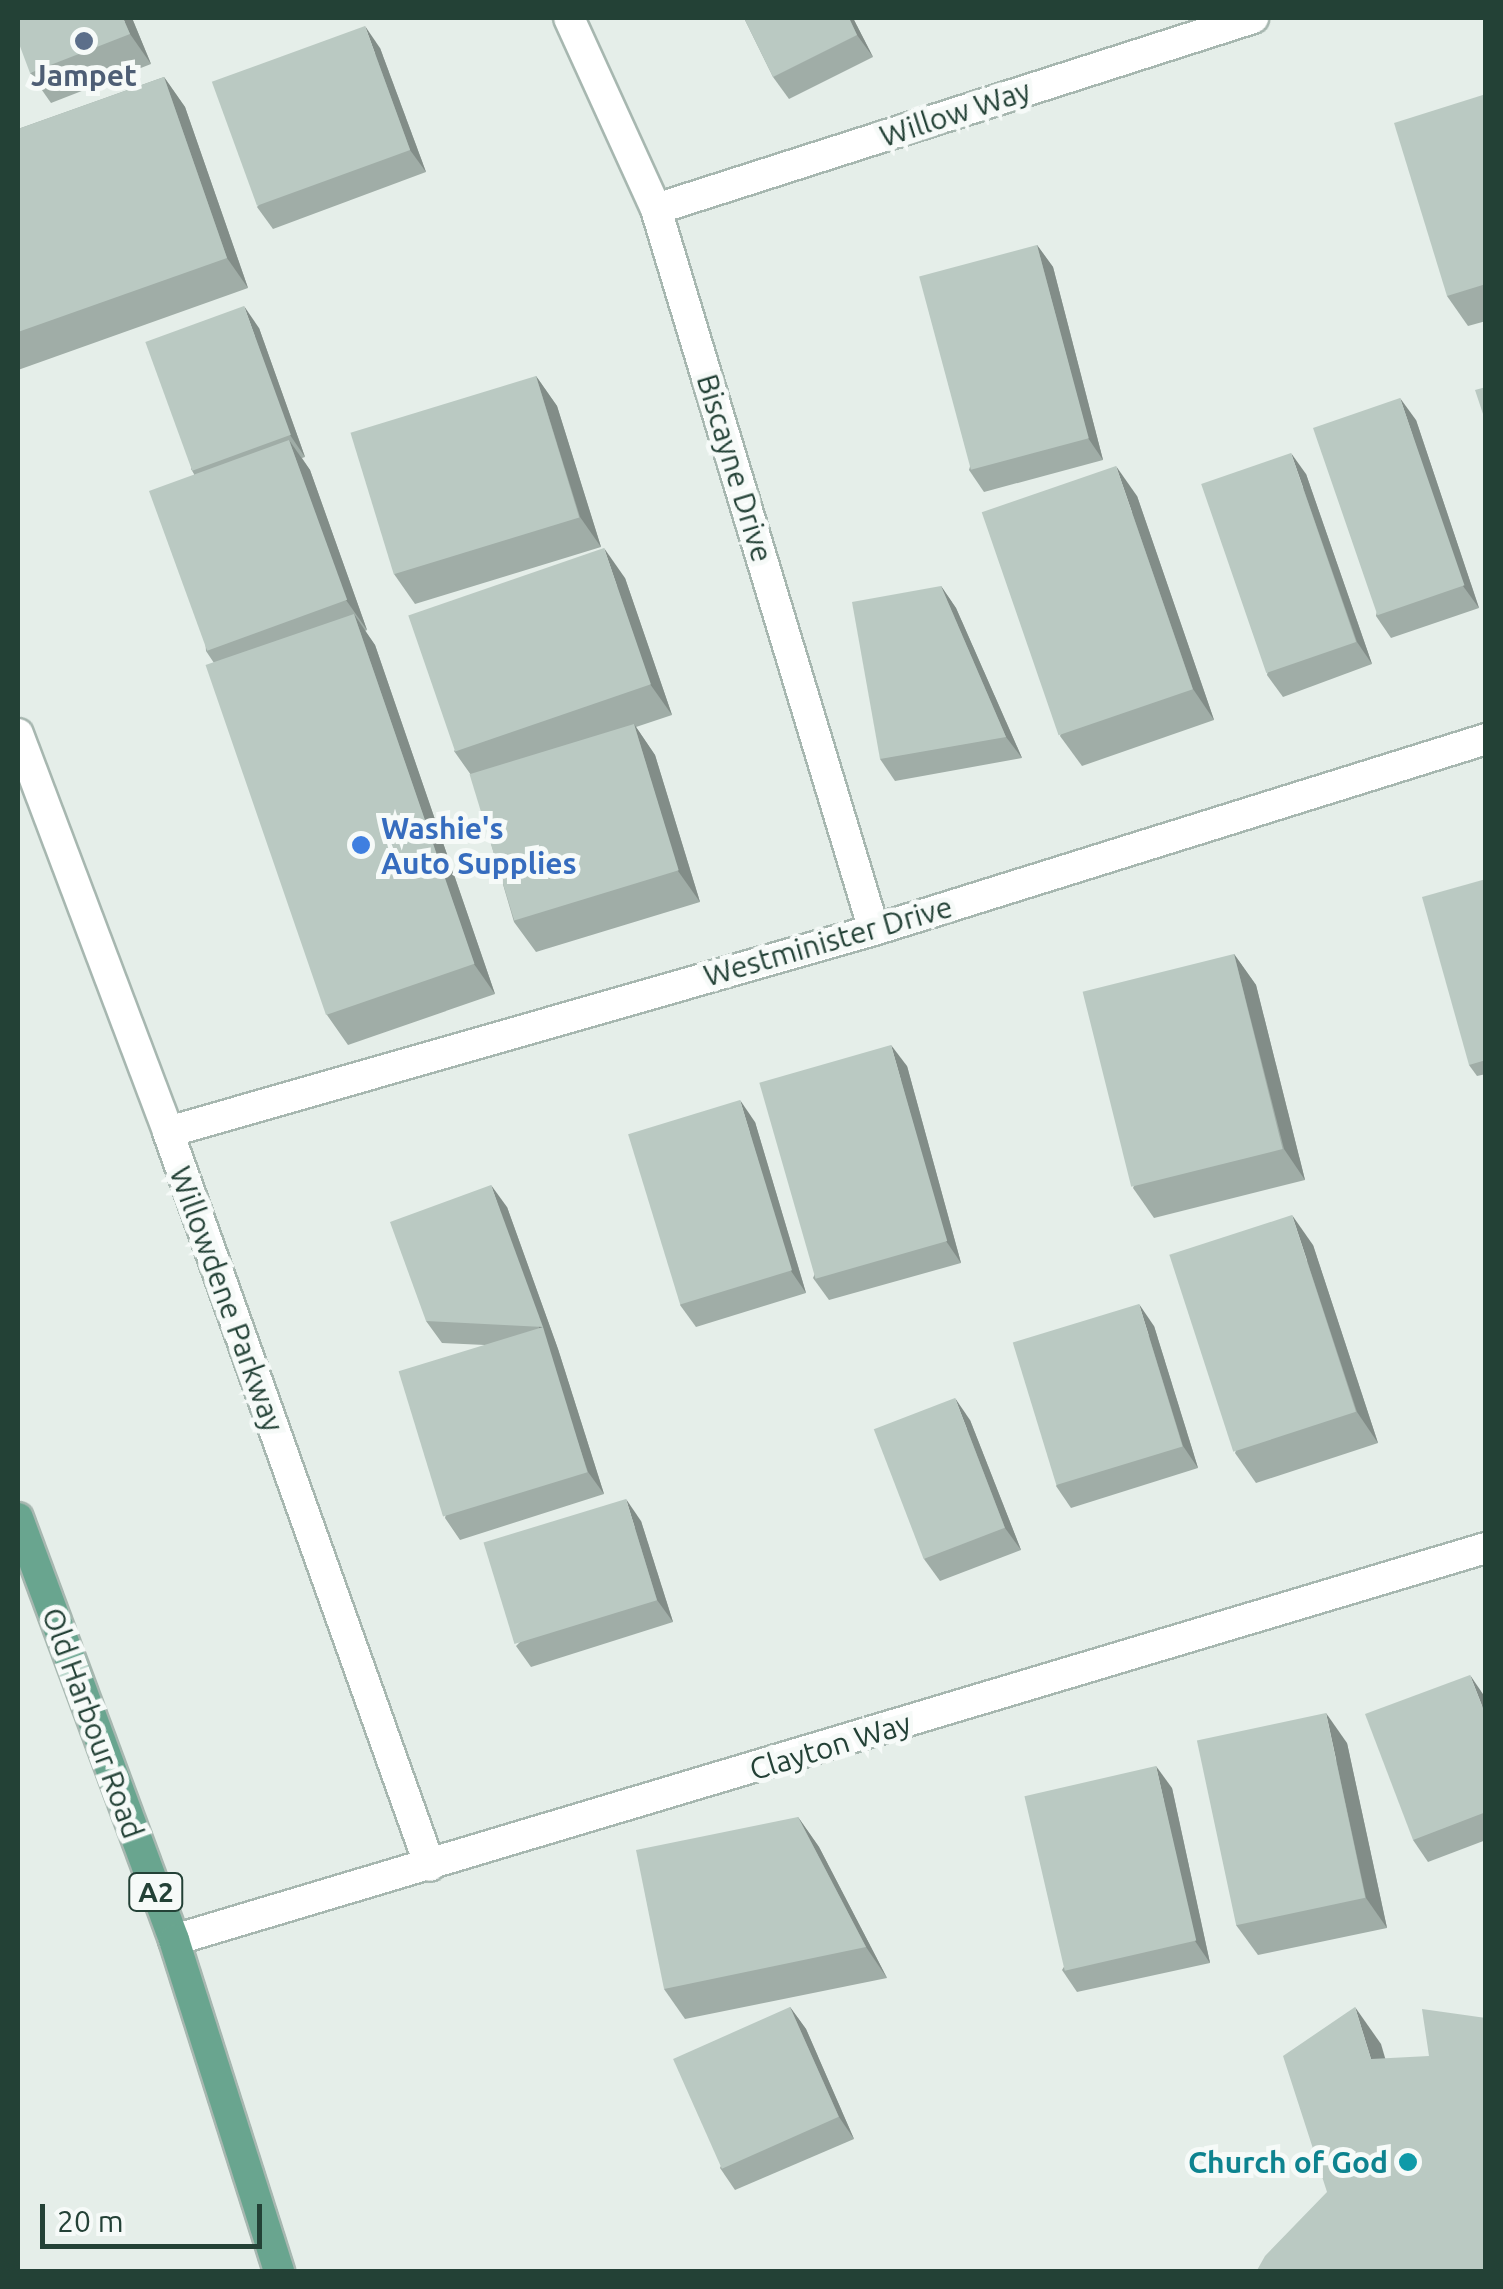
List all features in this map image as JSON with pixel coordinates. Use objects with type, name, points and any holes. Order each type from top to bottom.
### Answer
[{"type":"main road","name":"Old Harbour Road","points":[[18,1518],[174,1940],[279,2272]]},
{"type":"street","name":"Biscayne Drive","points":[[568,18],[656,209],[874,930]]},
{"type":"street","name":"Willow Way","points":[[656,209],[1253,18]]},
{"type":"street","name":"Willowdene Parkway","points":[[18,734],[168,1132],[430,1866]]},
{"type":"street","name":"Westminister Drive","points":[[168,1132],[874,930],[1486,739]]},
{"type":"street","name":"Clayton Way","points":[[174,1940],[1486,1548]]},
{"type":"building","points":[[18,18],[123,18],[130,34],[30,73],[18,41]]},
{"type":"building","points":[[744,18],[849,18],[857,35],[773,77]]},
{"type":"building","points":[[365,26],[410,150],[257,206],[212,82]]},
{"type":"building","points":[[164,77],[227,258],[18,332],[18,129]]},
{"type":"building","points":[[1486,94],[1486,284],[1447,296],[1394,123]]},
{"type":"building","points":[[1037,245],[1089,438],[971,470],[919,277]]},
{"type":"building","points":[[244,306],[291,435],[192,471],[145,342]]},
{"type":"building","points":[[536,376],[579,518],[394,574],[350,433]]},
{"type":"building","points":[[1486,387],[1486,423],[1475,390]]},
{"type":"building","points":[[1400,398],[1464,585],[1377,615],[1313,428]]},
{"type":"building","points":[[289,440],[347,600],[207,651],[149,491]]},
{"type":"building","points":[[1291,453],[1356,642],[1266,673],[1201,484]]},
{"type":"building","points":[[1116,466],[1193,689],[1059,735],[982,512]]},
{"type":"building","points":[[604,548],[651,684],[455,752],[408,615]]},
{"type":"building","points":[[941,586],[1006,737],[880,759],[852,602]]},
{"type":"building","name":"Washie's Auto Supplies","points":[[354,614],[474,964],[326,1015],[206,665]]},
{"type":"building","points":[[634,724],[679,870],[514,921],[470,774]]},
{"type":"building","points":[[1486,879],[1486,1060],[1469,1065],[1422,897]]},
{"type":"building","points":[[1234,954],[1283,1149],[1131,1187],[1083,992]]},
{"type":"building","points":[[891,1045],[947,1241],[816,1279],[759,1083]]},
{"type":"building","points":[[740,1100],[792,1270],[680,1304],[628,1134]]},
{"type":"building","points":[[491,1185],[543,1327],[426,1321],[390,1222]]},
{"type":"building","points":[[1292,1215],[1356,1412],[1233,1452],[1169,1255]]},
{"type":"building","points":[[1139,1304],[1183,1446],[1056,1485],[1013,1343]]},
{"type":"building","points":[[543,1327],[587,1472],[443,1517],[399,1371]]},
{"type":"building","points":[[955,1398],[1005,1528],[924,1559],[874,1429]]},
{"type":"building","points":[[626,1499],[657,1600],[515,1644],[484,1543]]},
{"type":"building","points":[[1470,1675],[1486,1716],[1486,1812],[1413,1840],[1365,1714]]},
{"type":"building","points":[[1326,1713],[1365,1898],[1236,1925],[1197,1740]]},
{"type":"building","points":[[1156,1766],[1196,1940],[1065,1971],[1024,1796]]},
{"type":"building","points":[[798,1817],[866,1947],[664,1989],[636,1850]]},
{"type":"building","points":[[790,2007],[839,2117],[722,2169],[673,2059]]},
{"type":"building","name":"Church of God","points":[[1355,2007],[1371,2059],[1429,2056],[1422,2009],[1486,2018],[1486,2272],[1256,2272],[1265,2256],[1327,2192],[1283,2056]]},
{"type":"place","name":"Jampet","points":[[84,41]]},
{"type":"place","name":"Washie's Auto Supplies","points":[[361,845]]},
{"type":"place","name":"Church of God","points":[[1408,2162]]}]
